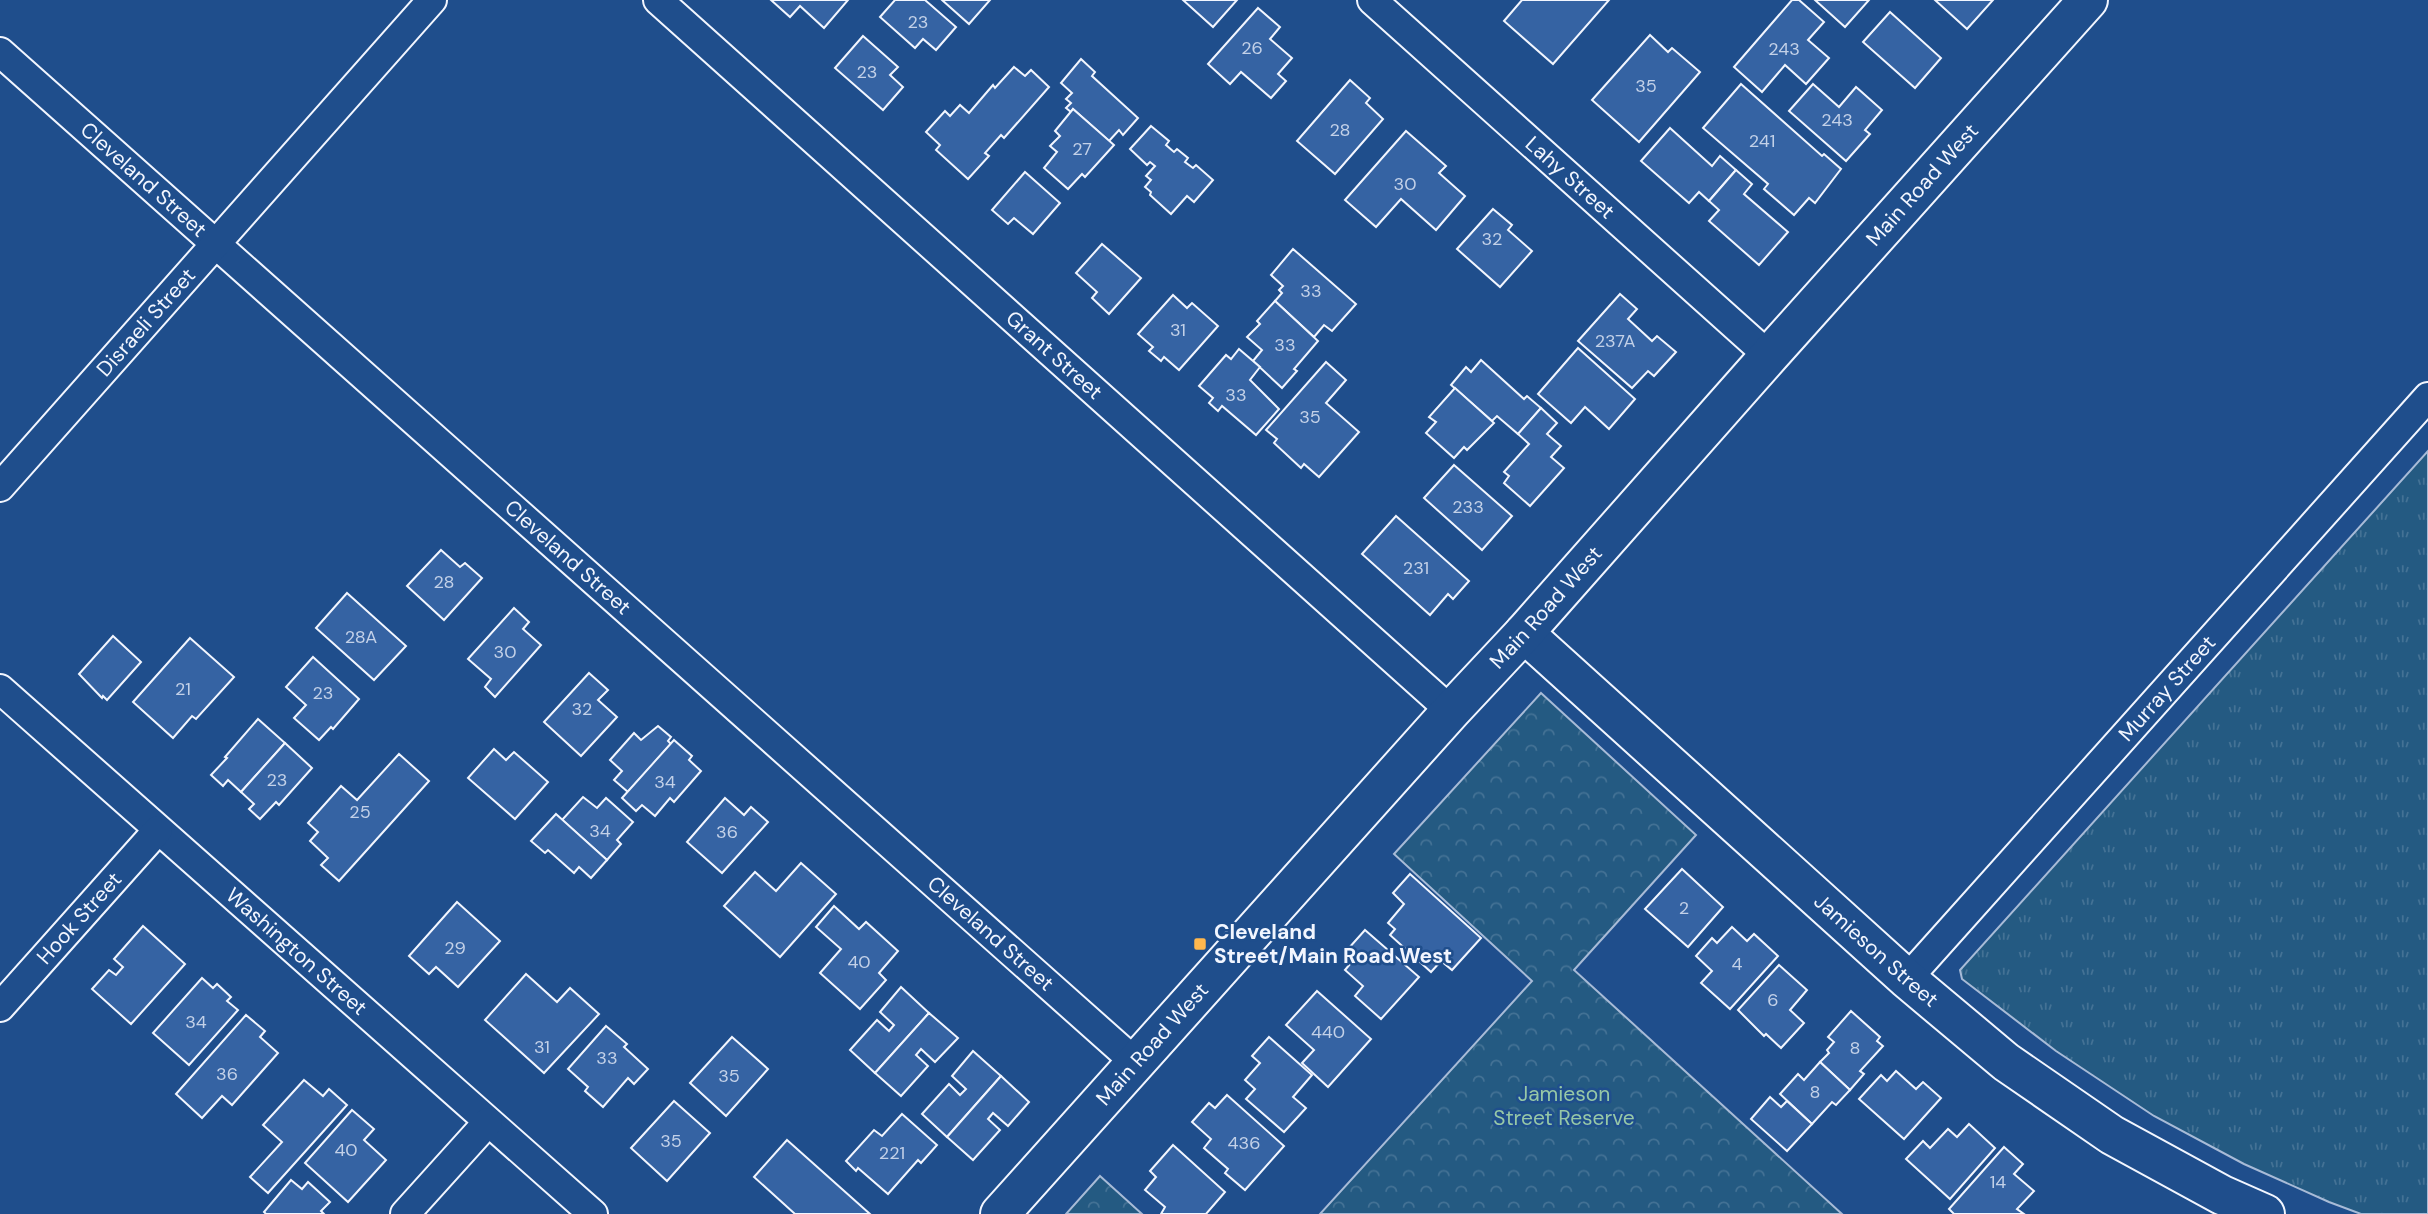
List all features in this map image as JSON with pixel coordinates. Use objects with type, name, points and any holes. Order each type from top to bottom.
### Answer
[{"type":"main road","name":"Main Road West","points":[[1000,1214],[1451,710],[1524,634],[2088,0]]},
{"type":"main road","name":"Jamieson Street","points":[[1524,634],[1953,1020],[2006,1062],[2091,1122],[2169,1167],[2265,1214]]},
{"type":"street","name":"Disraeli Street","points":[[0,488],[432,0]]},
{"type":"street","name":"Grant Street","points":[[658,0],[1451,710]]},
{"type":"street","name":"Lahy Street","points":[[1372,0],[1769,356]]},
{"type":"street","name":"Cleveland Street","points":[[0,52],[1135,1062]]},
{"type":"street","name":"Murray Street","points":[[1907,979],[2428,397]]},
{"type":"street","name":"Washington Street","points":[[0,689],[593,1214]]},
{"type":"street","name":"Hook Street","points":[[0,1007],[158,830]]},
{"type":"street","points":[[405,1214],[488,1122]]},
{"type":"green space","points":[[2428,451],[2428,1214],[2361,1214],[2244,1164],[2154,1116],[2056,1051],[1962,979],[1960,970]]},
{"type":"green space","name":"Jamieson Street Reserve","points":[[1541,693],[1696,835],[1574,970],[1842,1214],[1320,1214],[1532,981],[1394,854]]},
{"type":"green space","points":[[1100,1176],[1142,1214],[1066,1214]]},
{"type":"building","points":[[771,0],[848,0],[824,28],[800,6],[790,17]]},
{"type":"building","points":[[895,0],[925,0],[956,27],[936,50],[923,39],[915,48],[880,17]]},
{"type":"building","points":[[942,0],[990,0],[969,24]]},
{"type":"building","points":[[1183,0],[1237,0],[1213,27]]},
{"type":"building","points":[[1522,0],[1609,0],[1553,64],[1504,21]]},
{"type":"building","points":[[1792,0],[1799,0],[1824,22],[1808,40],[1829,58],[1806,84],[1785,65],[1762,92],[1734,67]]},
{"type":"building","points":[[1815,0],[1869,0],[1845,27]]},
{"type":"building","points":[[1935,0],[1993,0],[1967,29]]},
{"type":"building","points":[[1258,8],[1280,27],[1270,39],[1292,58],[1278,74],[1286,81],[1271,98],[1241,72],[1230,84],[1208,64]]},
{"type":"building","points":[[1890,12],[1941,58],[1915,88],[1863,42]]},
{"type":"building","points":[[1650,35],[1668,52],[1672,48],[1700,72],[1639,142],[1592,100]]},
{"type":"building","points":[[863,36],[898,67],[890,75],[903,87],[883,110],[835,68]]},
{"type":"building","points":[[1081,59],[1095,72],[1092,76],[1138,118],[1123,135],[1119,130],[1109,141],[1073,109],[1071,112],[1066,108],[1071,103],[1066,99],[1072,93],[1061,83]]},
{"type":"building","points":[[1014,67],[1025,76],[1031,70],[1049,87],[1004,138],[1001,135],[985,153],[989,156],[968,179],[936,150],[940,145],[926,132],[945,111],[950,116],[960,105],[969,113],[993,85],[995,88]]},
{"type":"building","points":[[1350,80],[1370,98],[1366,103],[1383,119],[1335,174],[1297,141]]},
{"type":"building","points":[[1741,84],[1822,156],[1824,154],[1841,169],[1815,203],[1809,198],[1794,215],[1764,189],[1768,184],[1703,128]]},
{"type":"building","points":[[1813,84],[1839,107],[1856,87],[1882,110],[1865,130],[1870,134],[1846,161],[1789,111]]},
{"type":"building","points":[[1073,109],[1114,145],[1085,177],[1082,174],[1068,189],[1044,168],[1057,152],[1050,146],[1060,136],[1055,131]]},
{"type":"building","points":[[1151,126],[1169,141],[1166,145],[1174,152],[1177,149],[1188,158],[1185,162],[1193,168],[1196,165],[1213,180],[1194,202],[1187,196],[1171,214],[1145,187],[1151,180],[1146,176],[1155,166],[1150,162],[1147,165],[1130,149]]},
{"type":"building","points":[[1670,128],[1712,166],[1720,156],[1736,170],[1709,201],[1699,192],[1689,203],[1641,161]]},
{"type":"building","points":[[1406,131],[1446,166],[1439,173],[1465,196],[1436,230],[1401,199],[1376,227],[1345,200]]},
{"type":"building","points":[[1736,170],[1752,184],[1744,194],[1788,232],[1759,265],[1709,221],[1719,210],[1709,201]]},
{"type":"building","points":[[1025,172],[1060,203],[1033,234],[1014,218],[1008,224],[992,210]]},
{"type":"building","points":[[1493,209],[1512,225],[1508,230],[1532,251],[1500,287],[1457,249]]},
{"type":"building","points":[[1102,244],[1141,278],[1109,314],[1092,298],[1097,292],[1076,273]]},
{"type":"building","points":[[1293,249],[1356,304],[1332,331],[1324,325],[1314,337],[1275,301],[1282,293],[1279,290],[1283,286],[1271,275]]},
{"type":"building","points":[[1620,294],[1637,309],[1628,319],[1652,341],[1657,336],[1676,352],[1654,376],[1648,371],[1632,388],[1578,341]]},
{"type":"building","points":[[1173,295],[1187,308],[1192,303],[1218,326],[1179,370],[1164,357],[1161,361],[1149,351],[1153,347],[1138,334]]},
{"type":"building","points":[[1275,301],[1318,341],[1282,388],[1253,361],[1262,350],[1247,337],[1260,324],[1257,321]]},
{"type":"building","points":[[1578,348],[1635,399],[1609,429],[1585,407],[1571,423],[1538,394]]},
{"type":"building","points":[[1239,349],[1260,367],[1250,380],[1279,409],[1256,435],[1222,406],[1218,411],[1209,403],[1213,398],[1199,386],[1226,355],[1231,359]]},
{"type":"building","points":[[1481,360],[1524,399],[1527,396],[1541,408],[1518,434],[1497,416],[1492,421],[1451,385],[1466,367],[1471,372]]},
{"type":"building","points":[[1326,362],[1346,380],[1326,403],[1359,432],[1319,477],[1304,464],[1301,468],[1274,443],[1277,439],[1266,430]]},
{"type":"building","points":[[1455,388],[1494,423],[1467,450],[1464,447],[1454,458],[1426,433],[1436,422],[1429,417]]},
{"type":"building","points":[[1541,408],[1557,423],[1547,434],[1561,446],[1551,457],[1564,468],[1530,506],[1504,483],[1509,476],[1504,472],[1529,444],[1518,434]]},
{"type":"building","points":[[1454,465],[1512,516],[1482,550],[1424,498]]},
{"type":"building","points":[[1396,516],[1469,581],[1453,599],[1448,594],[1430,615],[1362,554]]},
{"type":"building","points":[[441,550],[460,567],[465,563],[482,578],[444,620],[407,586]]},
{"type":"building","points":[[347,593],[406,646],[374,680],[316,628]]},
{"type":"building","points":[[514,608],[529,622],[523,629],[541,645],[495,697],[485,687],[491,679],[468,659]]},
{"type":"building","points":[[113,636],[141,662],[107,700],[79,674]]},
{"type":"building","points":[[190,638],[234,677],[196,719],[192,716],[173,738],[133,702]]},
{"type":"building","points":[[313,657],[359,699],[333,729],[331,727],[319,740],[294,718],[306,705],[286,687]]},
{"type":"building","points":[[589,673],[608,690],[598,700],[617,717],[581,756],[544,722]]},
{"type":"building","points":[[258,719],[285,743],[241,792],[228,780],[223,786],[211,775]]},
{"type":"building","points":[[658,726],[671,737],[668,741],[671,744],[628,792],[614,780],[622,771],[610,760],[634,733],[641,740]]},
{"type":"building","points":[[674,740],[692,756],[689,760],[701,771],[674,802],[670,798],[655,816],[642,805],[636,811],[622,798]]},
{"type":"building","points":[[285,743],[312,768],[279,805],[276,802],[260,819],[249,809],[254,804],[241,792]]},
{"type":"building","points":[[494,749],[506,760],[514,752],[548,782],[515,819],[468,778]]},
{"type":"building","points":[[399,754],[429,781],[339,881],[321,865],[328,858],[310,841],[318,832],[308,823],[341,786],[357,800]]},
{"type":"building","points":[[583,797],[597,808],[606,798],[633,822],[617,840],[621,844],[607,860],[562,820]]},
{"type":"building","points":[[725,798],[744,815],[751,807],[768,822],[722,873],[687,842]]},
{"type":"building","points":[[556,814],[607,860],[591,878],[579,867],[574,873],[548,850],[545,853],[531,841]]},
{"type":"building","points":[[801,863],[836,894],[780,957],[724,906],[755,872],[776,891]]},
{"type":"building","points":[[1682,869],[1723,907],[1688,947],[1645,909]]},
{"type":"building","points":[[1410,874],[1481,938],[1452,970],[1441,961],[1431,972],[1390,935],[1395,929],[1388,923],[1404,904],[1393,893]]},
{"type":"building","points":[[457,902],[500,941],[458,987],[436,967],[429,974],[409,956]]},
{"type":"building","points":[[834,906],[859,929],[866,922],[898,951],[879,973],[886,980],[860,1009],[820,973],[841,949],[816,927]]},
{"type":"building","points":[[143,926],[185,964],[131,1024],[92,989],[109,970],[116,975],[123,967],[114,959]]},
{"type":"building","points":[[1732,927],[1747,941],[1754,934],[1778,956],[1730,1009],[1701,983],[1712,971],[1696,956],[1712,938],[1717,943]]},
{"type":"building","points":[[1365,930],[1419,977],[1381,1019],[1355,996],[1363,986],[1345,970],[1356,957],[1348,949]]},
{"type":"building","points":[[1779,965],[1807,990],[1790,1010],[1804,1023],[1781,1048],[1766,1034],[1764,1036],[1738,1010]]},
{"type":"building","points":[[526,974],[557,1002],[570,988],[599,1014],[544,1073],[485,1020]]},
{"type":"building","points":[[202,978],[213,988],[217,984],[231,997],[227,1001],[238,1010],[189,1065],[153,1033]]},
{"type":"building","points":[[901,987],[929,1013],[875,1073],[850,1050],[877,1020],[889,1031],[894,1025],[880,1012]]},
{"type":"building","points":[[1317,991],[1371,1039],[1328,1087],[1302,1063],[1314,1050],[1286,1025]]},
{"type":"building","points":[[1851,1011],[1880,1037],[1877,1041],[1883,1046],[1860,1071],[1864,1074],[1850,1090],[1820,1062],[1829,1053],[1827,1050],[1834,1042],[1828,1037]]},
{"type":"building","points":[[929,1013],[958,1038],[935,1062],[921,1049],[916,1055],[928,1066],[901,1096],[875,1073]]},
{"type":"building","points":[[246,1015],[265,1031],[260,1037],[278,1053],[232,1105],[222,1096],[202,1118],[176,1094]]},
{"type":"building","points":[[606,1026],[627,1044],[624,1047],[648,1069],[634,1084],[628,1078],[603,1107],[585,1091],[588,1087],[568,1069]]},
{"type":"building","points":[[732,1037],[768,1069],[726,1116],[690,1083]]},
{"type":"building","points":[[1269,1037],[1312,1075],[1293,1097],[1306,1108],[1284,1132],[1246,1099],[1255,1089],[1245,1080],[1260,1063],[1252,1056]]},
{"type":"building","points":[[973,1051],[1001,1076],[947,1137],[922,1114],[949,1084],[960,1095],[966,1089],[952,1076]]},
{"type":"building","points":[[1820,1062],[1850,1090],[1836,1105],[1832,1102],[1812,1124],[1780,1094],[1798,1074],[1804,1080]]},
{"type":"building","points":[[1896,1071],[1916,1089],[1923,1082],[1941,1098],[1904,1139],[1859,1099],[1881,1075],[1887,1081]]},
{"type":"building","points":[[1001,1076],[1029,1102],[1008,1126],[993,1113],[988,1119],[1000,1130],[973,1160],[947,1137]]},
{"type":"building","points":[[304,1080],[323,1096],[329,1089],[347,1105],[268,1193],[250,1177],[282,1142],[263,1125]]},
{"type":"building","points":[[1227,1095],[1284,1146],[1245,1190],[1225,1173],[1228,1169],[1204,1148],[1211,1139],[1192,1122],[1209,1103],[1215,1108]]},
{"type":"building","points":[[1770,1097],[1781,1107],[1787,1101],[1812,1124],[1787,1151],[1751,1119]]},
{"type":"building","points":[[674,1101],[710,1133],[667,1181],[631,1148]]},
{"type":"building","points":[[352,1110],[374,1129],[364,1140],[386,1160],[348,1202],[305,1163]]},
{"type":"building","points":[[902,1114],[937,1145],[921,1163],[918,1160],[888,1194],[846,1161],[874,1130],[882,1136]]},
{"type":"building","points":[[1969,1124],[1995,1148],[1950,1199],[1906,1159],[1923,1141],[1930,1148],[1948,1129],[1957,1137]]},
{"type":"building","points":[[787,1140],[870,1214],[795,1214],[754,1177]]},
{"type":"building","points":[[1173,1145],[1225,1192],[1206,1214],[1161,1214],[1165,1207],[1145,1190],[1156,1177],[1150,1171]]},
{"type":"building","points":[[2004,1147],[2023,1164],[2014,1174],[2034,1191],[2017,1209],[2024,1214],[1954,1214],[1949,1209]]},
{"type":"building","points":[[291,1180],[302,1189],[308,1182],[330,1202],[321,1211],[324,1214],[264,1212]]},
{"type":"place","name":"Cleveland Street/Main Road West","points":[[1200,944]]}]
